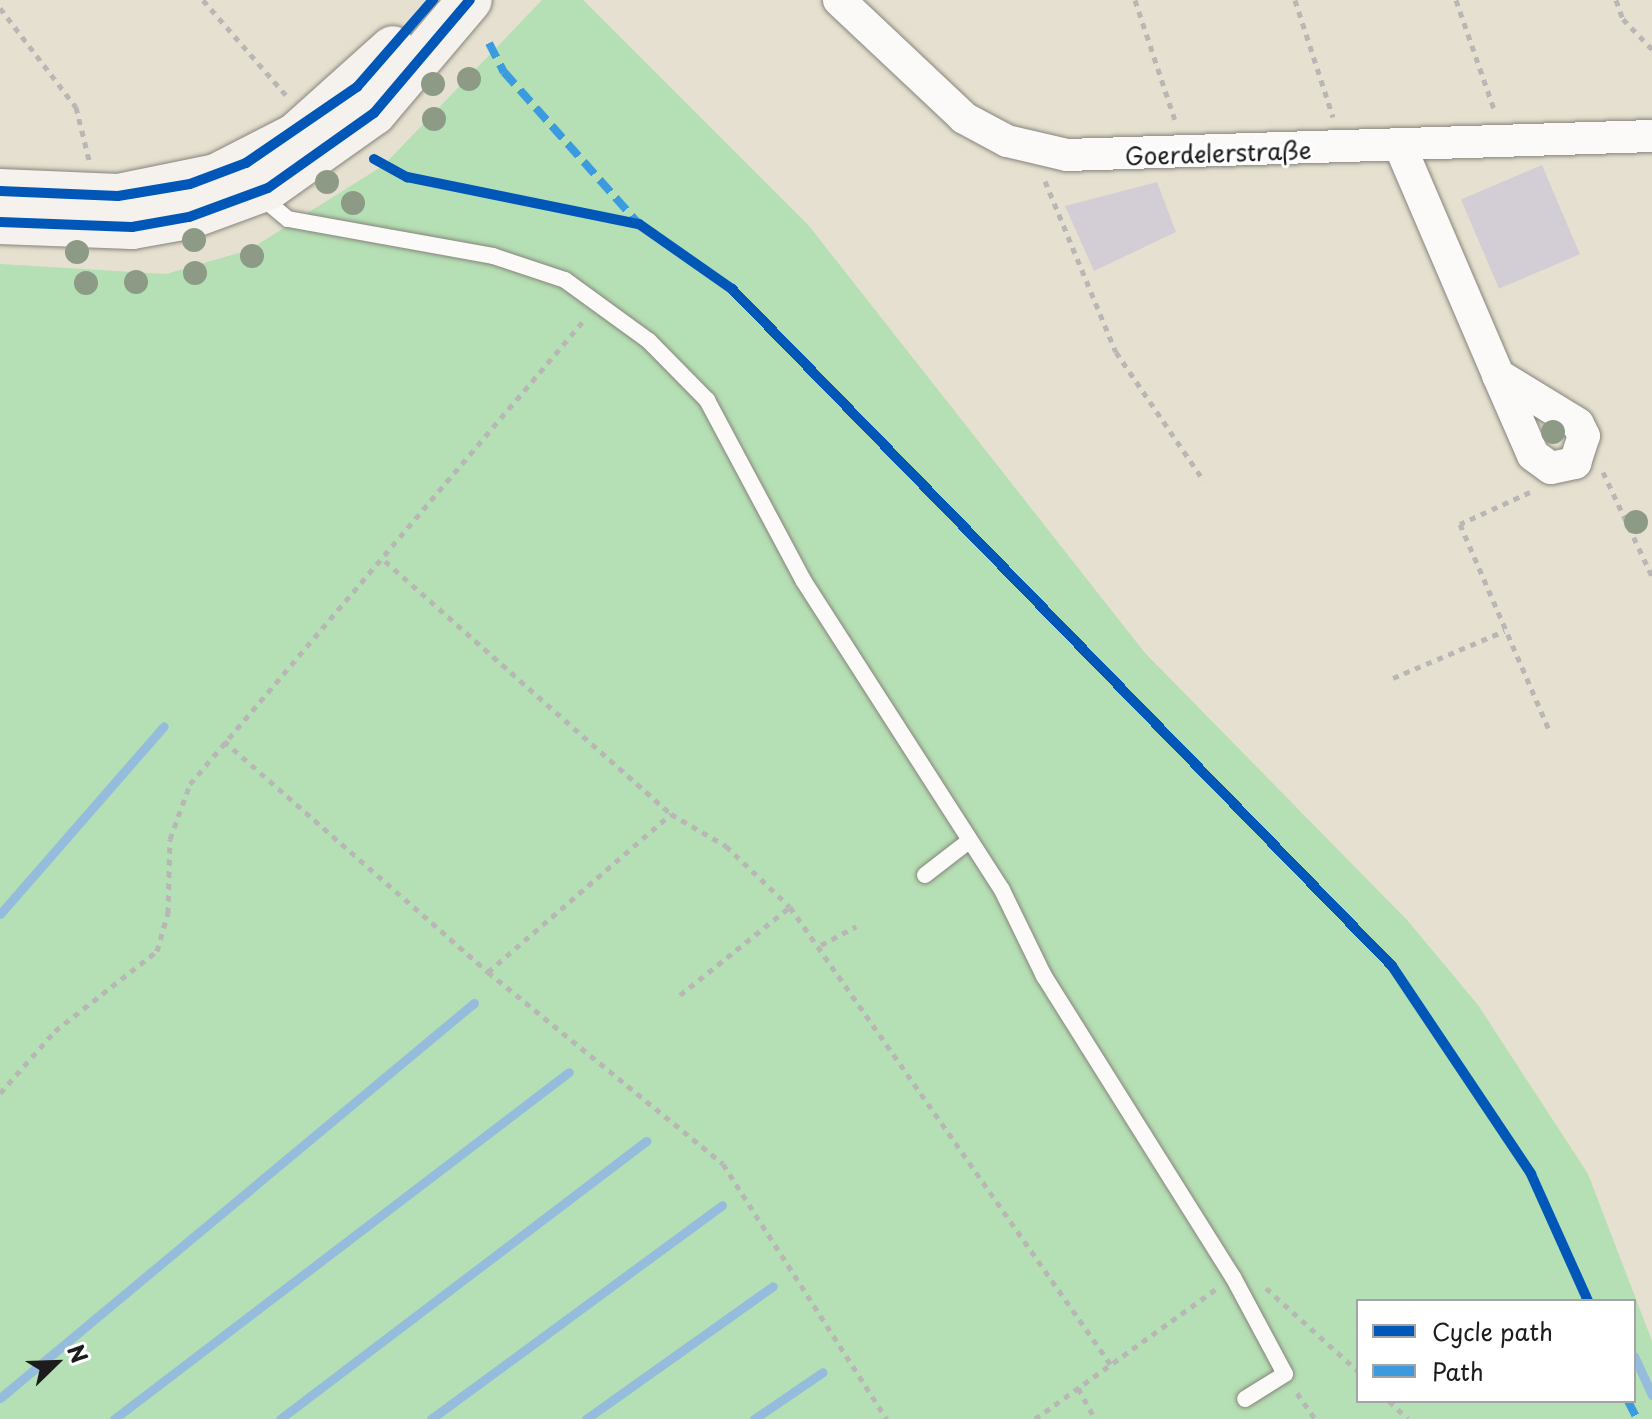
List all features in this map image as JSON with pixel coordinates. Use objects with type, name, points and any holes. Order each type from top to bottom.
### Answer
[{"type":"main road","points":[[0,191],[118,196],[190,184],[246,163],[357,87],[433,0]]},
{"type":"main road","points":[[0,222],[132,227],[257,193],[374,113],[470,0]]},
{"type":"street","name":"Goerdelerstraße","points":[[839,0],[936,99],[987,131],[1030,147],[1106,158],[1504,139],[1652,136]]},
{"type":"street","points":[[1400,146],[1498,375],[1533,455],[1563,466],[1584,436],[1578,424],[1498,375]]},
{"type":"lane","points":[[257,193],[288,219],[493,256],[565,280],[599,301],[649,341],[722,420],[803,580],[1002,890],[1044,976],[1233,1277],[1285,1374],[1245,1399]]},
{"type":"lane","points":[[925,875],[969,841]]},
{"type":"path","points":[[203,0],[292,102]]},
{"type":"path","points":[[1135,0],[1188,155]]},
{"type":"path","points":[[1295,0],[1344,148]]},
{"type":"path","points":[[1456,0],[1504,139]]},
{"type":"path","points":[[1616,0],[1652,49]]},
{"type":"path","points":[[0,8],[76,107],[91,164]]},
{"type":"path","points":[[1030,147],[1116,352],[1204,481]]},
{"type":"path","points":[[0,1093],[55,1031],[157,951],[167,923],[170,839],[190,784],[224,741],[385,561],[599,301]]},
{"type":"path","points":[[1549,730],[1460,524],[1537,489],[1563,466],[1608,473],[1652,576]]},
{"type":"path","points":[[385,561],[671,814],[726,846],[790,907],[821,945],[1111,1365]]},
{"type":"path","points":[[1393,678],[1504,631]]},
{"type":"path","points":[[224,741],[488,972],[723,1164],[887,1419]]},
{"type":"path","points":[[488,972],[671,814]]},
{"type":"path","points":[[680,995],[790,907]]},
{"type":"path","points":[[821,945],[856,926]]},
{"type":"path","points":[[1035,1419],[1233,1277],[1247,1275],[1270,1290],[1356,1369]]},
{"type":"path","points":[[1285,1374],[1315,1419]]},
{"type":"path","points":[[1078,1388],[1095,1419]]},
{"type":"path","points":[[1391,1403],[1408,1419]]},
{"type":"shaded area","points":[[1542,165],[1580,254],[1499,289],[1461,199]]},
{"type":"shaded area","points":[[1157,182],[1176,232],[1094,271],[1065,206]]},
{"type":"green space","points":[[542,0],[583,0],[809,226],[1145,653],[1407,920],[1478,1005],[1588,1174],[1636,1299],[1356,1299],[1356,1403],[1636,1403],[1636,1299],[1652,1341],[1652,1419],[0,1419],[0,264],[166,274],[249,250],[384,165]]},
{"type":"waterway","points":[[0,914],[164,726]]},
{"type":"waterway","points":[[0,1398],[474,1003]]},
{"type":"waterway","points":[[114,1419],[569,1072]]},
{"type":"waterway","points":[[280,1419],[646,1141]]},
{"type":"waterway","points":[[431,1419],[722,1205]]},
{"type":"waterway","points":[[586,1419],[773,1286]]},
{"type":"waterway","points":[[1636,1360],[1652,1395]]},
{"type":"waterway","points":[[754,1419],[823,1372]]},
{"type":"marked path","points":[[489,43],[504,72],[639,224]]},
{"type":"marked path","points":[[1629,1403],[1637,1419]]},
{"type":"cycle path","points":[[0,191],[118,196],[190,184],[246,163],[357,87],[433,0]]},
{"type":"cycle path","points":[[0,222],[132,227],[189,217],[268,188],[374,113],[470,0]]},
{"type":"cycle path","points":[[374,159],[407,177],[639,224],[732,289],[1392,966],[1531,1174],[1587,1299]]}]
